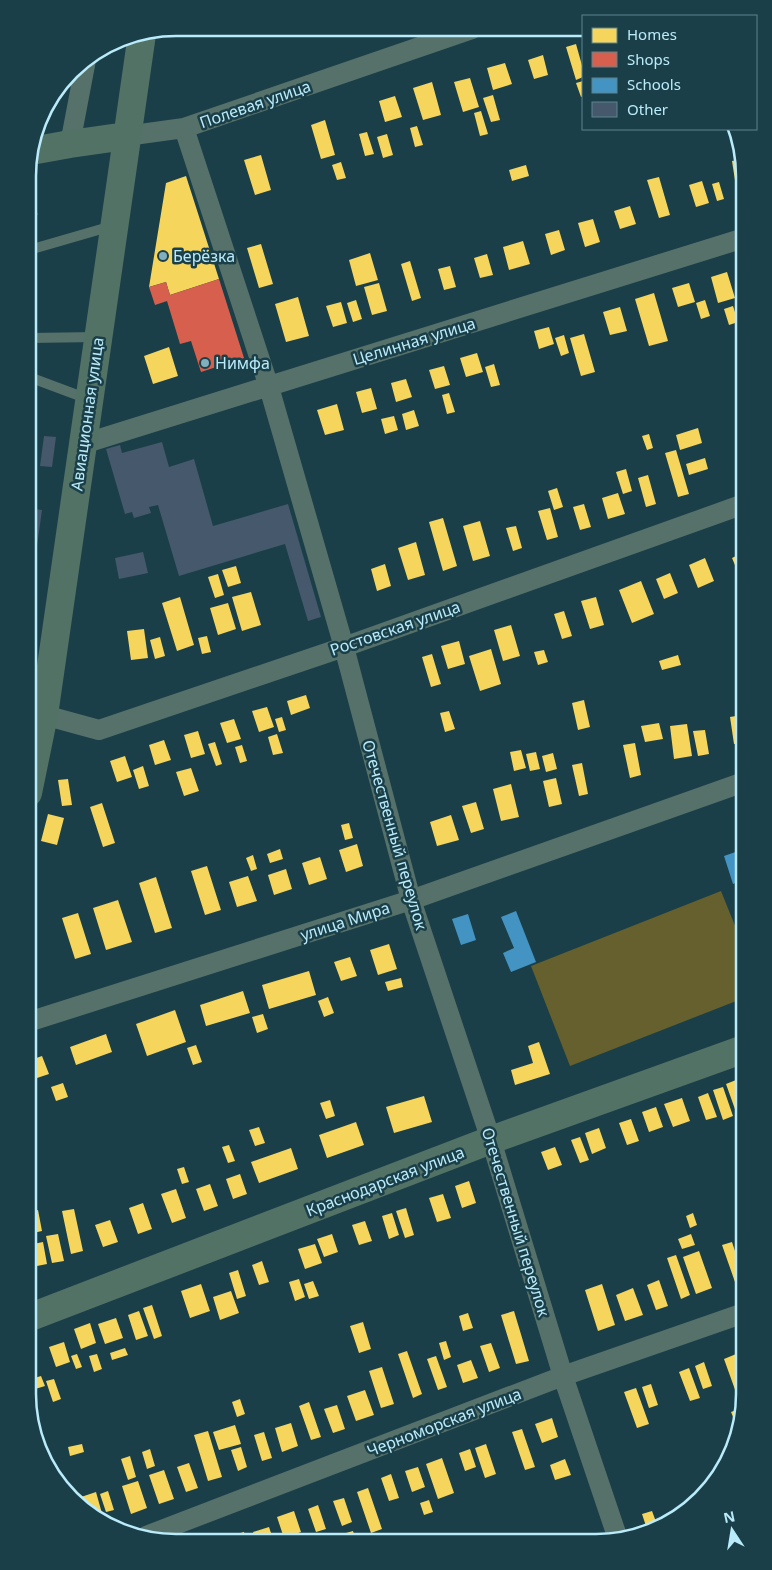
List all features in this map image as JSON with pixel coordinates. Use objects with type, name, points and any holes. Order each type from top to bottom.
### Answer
[{"type":"street","name":"Полевая улица","points":[[39,149],[184,128],[452,36]]},
{"type":"street","name":"Авиационная улица","points":[[37,751],[44,715],[141,41]]},
{"type":"street","points":[[70,144],[84,71]]},
{"type":"street","name":"Отечественный переулок","points":[[184,128],[269,387],[344,647],[411,900],[491,1140],[563,1376],[616,1532]]},
{"type":"street","name":"Целинная улица","points":[[83,444],[736,241]]},
{"type":"street","name":"Ростовская улица","points":[[44,715],[99,730],[344,647],[736,507]]},
{"type":"street","name":"улица Мира","points":[[36,1019],[411,900],[736,785]]},
{"type":"street","name":"Краснодарская улица","points":[[36,1315],[491,1140],[735,1052]]},
{"type":"street","name":"Черноморская улица","points":[[155,1532],[563,1376],[735,1316]]},
{"type":"lane","points":[[37,248],[113,226]]},
{"type":"lane","points":[[37,338],[98,337]]},
{"type":"lane","points":[[37,380],[88,399]]},
{"type":"shaded area","points":[[721,891],[735,927],[735,1001],[570,1066],[531,966]]},
{"type":"building: Homes","points":[[576,44],[582,65],[582,77],[576,80],[566,47]]},
{"type":"building: Homes","points":[[543,55],[548,75],[534,79],[528,60]]},
{"type":"building: Homes","points":[[505,63],[512,84],[493,90],[487,68]]},
{"type":"building: Homes","points":[[470,78],[479,107],[463,112],[454,82]]},
{"type":"building: Homes","points":[[582,81],[581,97],[576,83]]},
{"type":"building: Homes","points":[[432,82],[441,115],[423,120],[413,88]]},
{"type":"building: Homes","points":[[493,95],[500,120],[491,122],[483,98]]},
{"type":"building: Homes","points":[[395,96],[402,117],[385,122],[379,101]]},
{"type":"building: Homes","points":[[481,111],[488,134],[480,136],[474,113]]},
{"type":"building: Homes","points":[[325,120],[335,155],[321,159],[311,125]]},
{"type":"building: Homes","points":[[417,126],[423,145],[415,147],[410,128]]},
{"type":"building: Homes","points":[[367,132],[374,154],[365,156],[359,134]]},
{"type":"building: Homes","points":[[387,134],[393,155],[383,158],[377,137]]},
{"type":"building: Homes","points":[[261,155],[271,190],[255,195],[244,160]]},
{"type":"building: Homes","points":[[732,161],[734,161],[736,187]]},
{"type":"building: Homes","points":[[341,162],[346,178],[337,180],[332,165]]},
{"type":"building: Homes","points":[[526,165],[529,176],[512,181],[509,170]]},
{"type":"building: Homes","points":[[186,176],[219,279],[170,295],[166,282],[149,287],[166,183]]},
{"type":"building: Homes","points":[[659,177],[670,215],[659,218],[647,180]]},
{"type":"building: Homes","points":[[702,181],[709,203],[696,207],[689,185]]},
{"type":"building: Homes","points":[[719,182],[724,199],[717,201],[712,184]]},
{"type":"building: Homes","points":[[630,206],[636,224],[620,229],[614,211]]},
{"type":"building: Homes","points":[[593,219],[600,242],[585,247],[578,223]]},
{"type":"building: Homes","points":[[559,230],[565,250],[551,255],[545,234]]},
{"type":"building: Homes","points":[[523,241],[530,264],[509,270],[503,247]]},
{"type":"building: Homes","points":[[261,244],[273,284],[259,288],[247,248]]},
{"type":"building: Homes","points":[[370,253],[378,280],[356,286],[349,260]]},
{"type":"building: Homes","points":[[487,254],[493,275],[480,278],[474,258]]},
{"type":"building: Homes","points":[[410,261],[421,298],[412,301],[401,264]]},
{"type":"building: Homes","points":[[450,266],[456,287],[444,290],[438,269]]},
{"type":"building: Homes","points":[[727,272],[735,298],[718,303],[711,277]]},
{"type":"building: Homes","points":[[379,283],[387,311],[372,315],[364,287]]},
{"type":"building: Homes","points":[[689,283],[695,302],[678,307],[672,288]]},
{"type":"building: Homes","points":[[654,293],[668,341],[649,346],[635,299]]},
{"type":"building: Homes","points":[[298,297],[309,336],[286,342],[275,304]]},
{"type":"building: Homes","points":[[356,300],[362,319],[353,322],[347,303]]},
{"type":"building: Homes","points":[[705,300],[710,316],[701,319],[696,303]]},
{"type":"building: Homes","points":[[341,302],[347,323],[333,327],[326,306]]},
{"type":"building: Homes","points":[[733,306],[736,323],[729,325],[724,309]]},
{"type":"building: Homes","points":[[620,307],[627,331],[610,335],[603,312]]},
{"type":"building: Homes","points":[[549,327],[554,344],[539,349],[534,331]]},
{"type":"building: Homes","points":[[584,334],[595,372],[581,376],[570,338]]},
{"type":"building: Homes","points":[[564,335],[569,353],[561,356],[555,338]]},
{"type":"building: Homes","points":[[169,347],[178,376],[153,384],[144,356]]},
{"type":"building: Homes","points":[[477,353],[483,372],[466,377],[460,358]]},
{"type":"building: Homes","points":[[494,364],[500,385],[491,387],[485,367]]},
{"type":"building: Homes","points":[[444,366],[450,385],[435,389],[429,370]]},
{"type":"building: Homes","points":[[406,379],[412,397],[396,402],[391,383]]},
{"type":"building: Homes","points":[[371,388],[377,409],[362,413],[356,392]]},
{"type":"building: Homes","points":[[449,393],[455,412],[447,414],[442,395]]},
{"type":"building: Homes","points":[[337,404],[344,430],[325,435],[317,410]]},
{"type":"building: Homes","points":[[414,410],[419,426],[406,430],[402,414]]},
{"type":"building: Homes","points":[[394,416],[398,430],[385,434],[381,419]]},
{"type":"building: Homes","points":[[698,428],[702,443],[680,450],[676,435]]},
{"type":"building: Homes","points":[[649,434],[653,448],[647,450],[642,436]]},
{"type":"building: Homes","points":[[676,450],[689,494],[678,497],[665,453]]},
{"type":"building: Homes","points":[[705,458],[708,469],[689,475],[686,464]]},
{"type":"building: Homes","points":[[626,469],[632,491],[623,494],[616,472]]},
{"type":"building: Homes","points":[[648,475],[656,504],[646,507],[638,478]]},
{"type":"building: Homes","points":[[557,488],[563,507],[554,510],[548,491]]},
{"type":"building: Homes","points":[[618,493],[625,514],[608,519],[602,498]]},
{"type":"building: Homes","points":[[584,504],[591,527],[580,530],[573,507]]},
{"type":"building: Homes","points":[[550,508],[558,537],[547,540],[538,511]]},
{"type":"building: Homes","points":[[443,518],[457,566],[443,571],[429,522]]},
{"type":"building: Homes","points":[[480,521],[490,556],[473,561],[463,526]]},
{"type":"building: Homes","points":[[516,526],[522,548],[513,551],[506,528]]},
{"type":"building: Homes","points":[[416,542],[425,575],[408,580],[398,548]]},
{"type":"building: Homes","points":[[736,556],[736,567],[732,558]]},
{"type":"building: Homes","points":[[705,558],[714,581],[698,588],[689,565]]},
{"type":"building: Homes","points":[[385,564],[391,586],[377,591],[371,569]]},
{"type":"building: Homes","points":[[236,566],[241,583],[228,587],[222,570]]},
{"type":"building: Homes","points":[[670,573],[678,593],[664,599],[656,579]]},
{"type":"building: Homes","points":[[218,574],[224,595],[215,598],[208,577]]},
{"type":"building: Homes","points":[[641,581],[654,614],[632,623],[619,590]]},
{"type":"building: Homes","points":[[251,592],[261,625],[242,631],[232,597]]},
{"type":"building: Homes","points":[[180,597],[194,645],[177,651],[162,603]]},
{"type":"building: Homes","points":[[596,597],[604,625],[590,629],[581,601]]},
{"type":"building: Homes","points":[[228,603],[236,629],[218,635],[210,608]]},
{"type":"building: Homes","points":[[564,611],[572,636],[562,639],[554,614]]},
{"type":"building: Homes","points":[[511,625],[520,656],[503,661],[494,630]]},
{"type":"building: Homes","points":[[144,629],[148,658],[131,660],[127,631]]},
{"type":"building: Homes","points":[[207,636],[211,652],[202,654],[198,638]]},
{"type":"building: Homes","points":[[160,637],[165,656],[155,659],[150,640]]},
{"type":"building: Homes","points":[[459,641],[465,664],[448,669],[441,646]]},
{"type":"building: Homes","points":[[491,649],[501,684],[480,691],[469,656]]},
{"type":"building: Homes","points":[[544,650],[548,662],[538,665],[534,652]]},
{"type":"building: Homes","points":[[432,654],[441,684],[431,687],[422,657]]},
{"type":"building: Homes","points":[[678,655],[681,665],[662,670],[659,661]]},
{"type":"building: Homes","points":[[306,695],[310,708],[291,715],[287,701]]},
{"type":"building: Homes","points":[[584,700],[590,727],[578,730],[572,703]]},
{"type":"building: Homes","points":[[267,707],[274,727],[259,732],[252,711]]},
{"type":"building: Homes","points":[[449,711],[455,729],[445,732],[440,713]]},
{"type":"building: Homes","points":[[736,716],[736,744],[734,744],[730,717]]},
{"type":"building: Homes","points":[[282,717],[286,730],[279,732],[275,719]]},
{"type":"building: Homes","points":[[234,719],[241,739],[227,743],[220,723]]},
{"type":"building: Homes","points":[[659,723],[663,739],[645,742],[641,726]]},
{"type":"building: Homes","points":[[687,724],[692,756],[674,759],[670,726]]},
{"type":"building: Homes","points":[[705,730],[709,754],[698,756],[693,731]]},
{"type":"building: Homes","points":[[198,731],[205,754],[191,758],[184,735]]},
{"type":"building: Homes","points":[[277,734],[283,753],[273,755],[268,737]]},
{"type":"building: Homes","points":[[164,740],[171,760],[155,765],[149,745]]},
{"type":"building: Homes","points":[[215,742],[222,764],[216,766],[208,744]]},
{"type":"building: Homes","points":[[635,743],[641,775],[630,778],[623,745]]},
{"type":"building: Homes","points":[[242,745],[247,761],[240,763],[235,747]]},
{"type":"building: Homes","points":[[521,750],[526,768],[514,771],[510,752]]},
{"type":"building: Homes","points":[[536,752],[540,769],[530,771],[526,754]]},
{"type":"building: Homes","points":[[553,753],[557,769],[546,772],[542,756]]},
{"type":"building: Homes","points":[[125,756],[132,777],[117,782],[110,761]]},
{"type":"building: Homes","points":[[582,763],[588,794],[579,796],[572,765]]},
{"type":"building: Homes","points":[[143,766],[149,786],[139,789],[133,770]]},
{"type":"building: Homes","points":[[191,768],[199,791],[184,796],[176,772]]},
{"type":"building: Homes","points":[[556,778],[562,804],[549,807],[543,781]]},
{"type":"building: Homes","points":[[68,779],[72,805],[62,806],[58,780]]},
{"type":"building: Homes","points":[[511,784],[519,817],[501,821],[493,789]]},
{"type":"building: Homes","points":[[476,802],[484,829],[471,833],[462,806]]},
{"type":"building: Homes","points":[[102,803],[115,843],[103,847],[90,807]]},
{"type":"building: Homes","points":[[48,814],[64,818],[57,845],[41,841]]},
{"type":"building: Homes","points":[[451,815],[459,840],[437,846],[430,822]]},
{"type":"building: Homes","points":[[349,823],[353,838],[345,840],[341,825]]},
{"type":"building: Homes","points":[[357,844],[363,866],[346,872],[339,850]]},
{"type":"building: Homes","points":[[280,849],[283,859],[270,863],[267,854]]},
{"type":"building: Homes","points":[[253,855],[257,869],[251,871],[246,858]]},
{"type":"building: Homes","points":[[320,857],[327,879],[309,885],[302,863]]},
{"type":"building: Homes","points":[[207,866],[221,910],[205,915],[191,871]]},
{"type":"building: Homes","points":[[286,869],[292,889],[274,895],[268,875]]},
{"type":"building: Homes","points":[[248,876],[257,901],[237,907],[229,882]]},
{"type":"building: Homes","points":[[156,877],[172,928],[155,933],[139,883]]},
{"type":"building: Homes","points":[[118,900],[132,942],[106,950],[93,908]]},
{"type":"building: Homes","points":[[78,913],[91,954],[75,959],[62,918]]},
{"type":"building: Homes","points":[[389,944],[397,969],[378,975],[370,950]]},
{"type":"building: Homes","points":[[350,957],[357,976],[341,981],[334,962]]},
{"type":"building: Homes","points":[[309,971],[316,995],[269,1009],[262,985]]},
{"type":"building: Homes","points":[[401,978],[403,987],[388,991],[385,982]]},
{"type":"building: Homes","points":[[243,991],[250,1013],[206,1026],[200,1005]]},
{"type":"building: Homes","points":[[328,997],[334,1013],[324,1017],[318,1001]]},
{"type":"building: Homes","points":[[175,1010],[186,1042],[147,1056],[136,1024]]},
{"type":"building: Homes","points":[[263,1014],[268,1029],[257,1033],[252,1017]]},
{"type":"building: Homes","points":[[106,1034],[112,1052],[76,1065],[70,1047]]},
{"type":"building: Homes","points":[[539,1042],[550,1074],[515,1085],[511,1070],[533,1063],[528,1046]]},
{"type":"building: Homes","points":[[196,1045],[202,1062],[193,1065],[187,1048]]},
{"type":"building: Homes","points":[[42,1056],[49,1074],[36,1078],[36,1058]]},
{"type":"building: Homes","points":[[735,1080],[735,1110],[726,1084]]},
{"type":"building: Homes","points":[[63,1083],[68,1097],[56,1101],[51,1087]]},
{"type":"building: Homes","points":[[723,1087],[733,1116],[723,1120],[713,1090]]},
{"type":"building: Homes","points":[[708,1093],[717,1117],[706,1120],[698,1097]]},
{"type":"building: Homes","points":[[424,1096],[432,1122],[394,1133],[386,1107]]},
{"type":"building: Homes","points":[[682,1098],[690,1121],[673,1127],[664,1104]]},
{"type":"building: Homes","points":[[330,1100],[335,1116],[326,1119],[320,1103]]},
{"type":"building: Homes","points":[[656,1107],[663,1127],[649,1132],[642,1112]]},
{"type":"building: Homes","points":[[631,1119],[639,1141],[627,1145],[619,1123]]},
{"type":"building: Homes","points":[[356,1122],[364,1145],[327,1158],[319,1135]]},
{"type":"building: Homes","points":[[259,1127],[265,1143],[255,1146],[249,1130]]},
{"type":"building: Homes","points":[[599,1128],[606,1148],[592,1154],[585,1133]]},
{"type":"building: Homes","points":[[580,1137],[589,1160],[580,1163],[571,1140]]},
{"type":"building: Homes","points":[[229,1145],[235,1161],[228,1163],[222,1147]]},
{"type":"building: Homes","points":[[555,1147],[562,1165],[548,1170],[541,1152]]},
{"type":"building: Homes","points":[[291,1148],[298,1169],[259,1183],[251,1162]]},
{"type":"building: Homes","points":[[184,1167],[189,1182],[182,1184],[177,1169]]},
{"type":"building: Homes","points":[[240,1174],[247,1194],[233,1199],[226,1179]]},
{"type":"building: Homes","points":[[469,1181],[476,1203],[462,1208],[455,1186]]},
{"type":"building: Homes","points":[[210,1184],[218,1206],[204,1211],[196,1189]]},
{"type":"building: Homes","points":[[176,1189],[186,1218],[172,1223],[161,1194]]},
{"type":"building: Homes","points":[[443,1194],[451,1218],[437,1222],[429,1198]]},
{"type":"building: Homes","points":[[143,1203],[152,1229],[138,1234],[129,1208]]},
{"type":"building: Homes","points":[[406,1208],[414,1235],[405,1238],[396,1211]]},
{"type":"building: Homes","points":[[74,1209],[83,1251],[71,1254],[62,1211]]},
{"type":"building: Homes","points":[[36,1210],[38,1210],[42,1231],[36,1232]]},
{"type":"building: Homes","points":[[392,1213],[399,1235],[389,1239],[382,1216]]},
{"type":"building: Homes","points":[[693,1213],[697,1225],[690,1228],[686,1216]]},
{"type":"building: Homes","points":[[110,1220],[118,1242],[103,1247],[95,1225]]},
{"type":"building: Homes","points":[[365,1221],[372,1241],[359,1245],[352,1225]]},
{"type":"building: Homes","points":[[58,1234],[64,1261],[52,1263],[46,1236]]},
{"type":"building: Homes","points":[[332,1234],[338,1252],[324,1257],[317,1239]]},
{"type":"building: Homes","points":[[691,1234],[695,1245],[682,1249],[678,1239]]},
{"type":"building: Homes","points":[[43,1242],[47,1264],[36,1266],[36,1243]]},
{"type":"building: Homes","points":[[732,1242],[735,1251],[735,1282],[722,1245]]},
{"type":"building: Homes","points":[[315,1244],[322,1263],[305,1269],[298,1249]]},
{"type":"building: Homes","points":[[699,1251],[712,1288],[696,1294],[683,1257]]},
{"type":"building: Homes","points":[[676,1255],[690,1295],[681,1299],[667,1258]]},
{"type":"building: Homes","points":[[262,1261],[269,1282],[259,1285],[252,1265]]},
{"type":"building: Homes","points":[[238,1270],[246,1296],[237,1299],[229,1273]]},
{"type":"building: Homes","points":[[299,1279],[305,1297],[295,1301],[289,1282]]},
{"type":"building: Homes","points":[[659,1280],[668,1306],[656,1310],[647,1285]]},
{"type":"building: Homes","points":[[313,1281],[319,1296],[309,1299],[304,1284]]},
{"type":"building: Homes","points":[[201,1284],[210,1311],[190,1318],[181,1291]]},
{"type":"building: Homes","points":[[602,1284],[615,1325],[598,1331],[585,1290]]},
{"type":"building: Homes","points":[[633,1288],[643,1315],[625,1321],[616,1295]]},
{"type":"building: Homes","points":[[231,1291],[239,1313],[220,1320],[213,1297]]},
{"type":"building: Homes","points":[[152,1305],[162,1336],[154,1339],[143,1308]]},
{"type":"building: Homes","points":[[139,1311],[148,1336],[136,1340],[128,1315]]},
{"type":"building: Homes","points":[[514,1311],[529,1361],[516,1364],[501,1315]]},
{"type":"building: Homes","points":[[468,1313],[473,1328],[463,1331],[459,1316]]},
{"type":"building: Homes","points":[[116,1318],[123,1338],[105,1344],[98,1324]]},
{"type":"building: Homes","points":[[363,1322],[371,1349],[359,1353],[350,1326]]},
{"type":"building: Homes","points":[[90,1323],[96,1343],[81,1349],[74,1329]]},
{"type":"building: Homes","points":[[446,1341],[451,1357],[444,1360],[439,1343]]},
{"type":"building: Homes","points":[[64,1342],[70,1362],[56,1367],[49,1347]]},
{"type":"building: Homes","points":[[491,1343],[500,1368],[489,1372],[480,1346]]},
{"type":"building: Homes","points":[[125,1348],[128,1355],[112,1360],[110,1353]]},
{"type":"building: Homes","points":[[407,1351],[422,1394],[413,1398],[398,1354]]},
{"type":"building: Homes","points":[[77,1354],[82,1367],[76,1369],[71,1356]]},
{"type":"building: Homes","points":[[97,1354],[102,1369],[94,1372],[89,1356]]},
{"type":"building: Homes","points":[[735,1354],[735,1390],[724,1359]]},
{"type":"building: Homes","points":[[436,1356],[447,1387],[438,1390],[427,1359]]},
{"type":"building: Homes","points":[[471,1360],[478,1378],[463,1383],[457,1365]]},
{"type":"building: Homes","points":[[704,1362],[712,1386],[703,1389],[695,1366]]},
{"type":"building: Homes","points":[[382,1367],[394,1404],[381,1408],[369,1371]]},
{"type":"building: Homes","points":[[689,1368],[700,1398],[690,1401],[679,1372]]},
{"type":"building: Homes","points":[[41,1376],[45,1386],[36,1389],[36,1378]]},
{"type":"building: Homes","points":[[54,1379],[61,1399],[53,1402],[46,1381]]},
{"type":"building: Homes","points":[[651,1384],[658,1405],[649,1408],[642,1387]]},
{"type":"building: Homes","points":[[636,1388],[649,1424],[637,1428],[624,1392]]},
{"type":"building: Homes","points":[[365,1390],[374,1415],[356,1421],[347,1396]]},
{"type":"building: Homes","points":[[240,1399],[245,1414],[237,1417],[232,1402]]},
{"type":"building: Homes","points":[[309,1402],[321,1437],[311,1440],[299,1406]]},
{"type":"building: Homes","points":[[337,1405],[345,1429],[333,1433],[324,1409]]},
{"type":"building: Homes","points":[[552,1418],[558,1437],[542,1443],[535,1424]]},
{"type":"building: Homes","points":[[291,1423],[298,1446],[282,1452],[275,1428]]},
{"type":"building: Homes","points":[[235,1425],[241,1444],[219,1450],[213,1432]]},
{"type":"building: Homes","points":[[522,1429],[535,1467],[525,1470],[512,1432]]},
{"type":"building: Homes","points":[[208,1431],[222,1477],[208,1481],[194,1435]]},
{"type":"building: Homes","points":[[264,1432],[272,1458],[262,1461],[254,1435]]},
{"type":"building: Homes","points":[[82,1444],[84,1452],[70,1456],[68,1447]]},
{"type":"building: Homes","points":[[486,1444],[496,1474],[485,1478],[475,1448]]},
{"type":"building: Homes","points":[[241,1447],[247,1467],[238,1471],[231,1450]]},
{"type":"building: Homes","points":[[150,1449],[155,1466],[147,1469],[142,1452]]},
{"type":"building: Homes","points":[[470,1449],[476,1467],[465,1471],[459,1453]]},
{"type":"building: Homes","points":[[130,1456],[136,1477],[128,1480],[121,1459]]},
{"type":"building: Homes","points":[[442,1458],[454,1493],[438,1499],[426,1464]]},
{"type":"building: Homes","points":[[565,1459],[571,1475],[555,1480],[550,1465]]},
{"type":"building: Homes","points":[[189,1463],[198,1488],[186,1492],[177,1467]]},
{"type":"building: Homes","points":[[418,1467],[425,1487],[412,1492],[405,1471]]},
{"type":"building: Homes","points":[[164,1470],[174,1499],[159,1504],[149,1475]]},
{"type":"building: Homes","points":[[391,1474],[399,1498],[389,1501],[381,1478]]},
{"type":"building: Homes","points":[[138,1481],[147,1508],[131,1514],[122,1486]]},
{"type":"building: Homes","points":[[368,1488],[382,1529],[371,1533],[357,1492]]},
{"type":"building: Homes","points":[[108,1491],[114,1510],[106,1512],[100,1494]]},
{"type":"building: Homes","points":[[96,1492],[102,1512],[91,1505],[82,1497]]},
{"type":"building: Homes","points":[[344,1498],[352,1522],[342,1526],[333,1501]]},
{"type":"building: Homes","points":[[429,1500],[433,1512],[424,1515],[420,1503]]},
{"type":"building: Homes","points":[[318,1505],[326,1529],[316,1532],[308,1509]]},
{"type":"building: Homes","points":[[294,1511],[301,1532],[283,1534],[277,1517]]},
{"type":"building: Homes","points":[[652,1511],[655,1520],[645,1524],[642,1514]]},
{"type":"building: Homes","points":[[269,1527],[271,1534],[254,1534],[253,1532]]},
{"type":"building: Shops","points":[[219,279],[244,358],[201,372],[191,341],[180,344],[167,301],[155,305],[149,287],[166,282],[170,295]]},
{"type":"building: Schools","points":[[735,852],[735,883],[733,884],[724,856]]},
{"type":"building: Schools","points":[[516,911],[536,962],[511,972],[503,953],[514,948],[501,917]]},
{"type":"building: Schools","points":[[468,914],[476,940],[461,945],[452,919]]},
{"type":"building: Other","points":[[44,436],[56,437],[52,467],[40,466]]},
{"type":"building: Other","points":[[162,442],[169,467],[194,459],[213,526],[288,504],[321,617],[308,621],[285,544],[179,576],[158,505],[149,507],[151,513],[134,518],[132,512],[125,514],[106,449],[120,445],[122,453]]},
{"type":"building: Other","points":[[37,509],[42,510],[37,548]]},
{"type":"building: Other","points":[[143,552],[148,573],[119,579],[115,558]]},
{"type":"place","name":"Берёзка","points":[[163,256]]},
{"type":"place","name":"Нимфа","points":[[205,363]]}]
